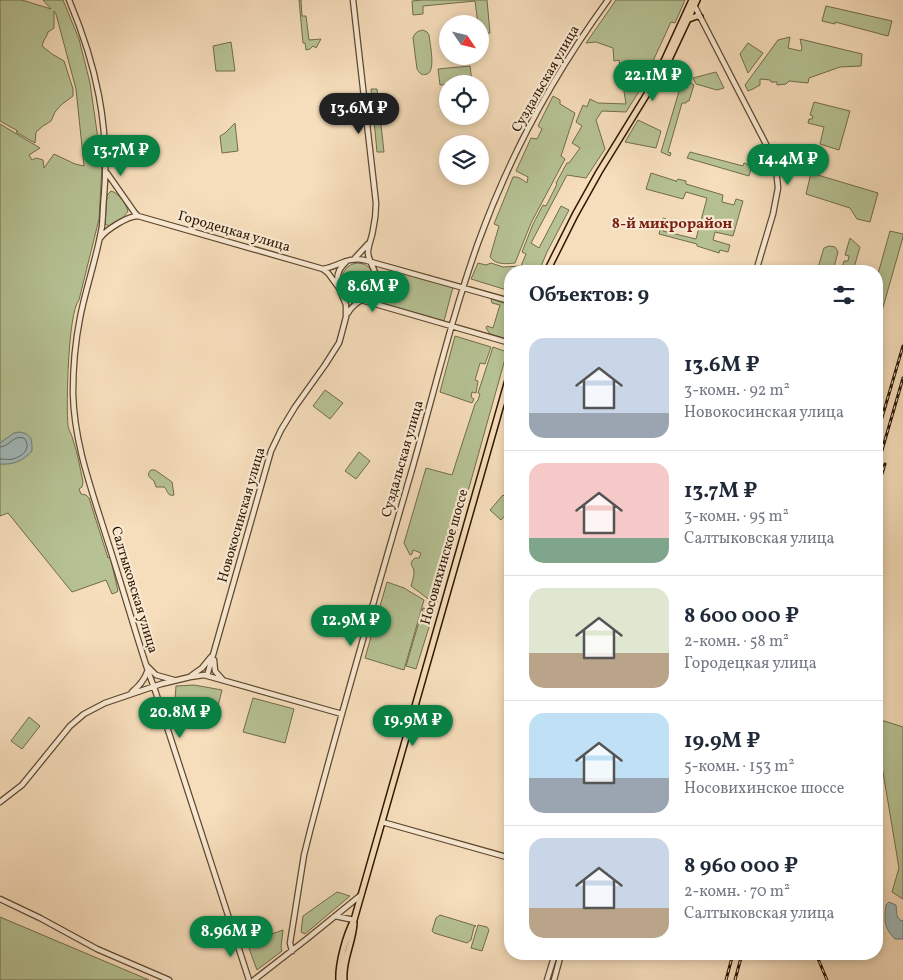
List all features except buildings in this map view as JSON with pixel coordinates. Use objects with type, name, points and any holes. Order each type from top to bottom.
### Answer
[{"type":"main road","points":[[655,81],[692,2],[697,0]]},
{"type":"main road","points":[[550,265],[599,172],[666,66],[688,19],[692,2]]},
{"type":"main road","points":[[688,19],[700,17]]},
{"type":"main road","name":"Носовихинское шоссе","points":[[339,980],[340,965],[350,928],[354,920],[504,394]]},
{"type":"main road","name":"Носовихинское шоссе","points":[[344,980],[344,970],[354,930],[354,920]]},
{"type":"street","name":"Салтыковская улица","points":[[69,0],[85,42],[98,89],[105,136],[106,167],[103,216],[78,330],[74,359],[74,415],[78,440],[146,665],[249,980]]},
{"type":"street","points":[[346,316],[360,300],[373,290],[377,276],[368,253],[376,216],[376,203],[353,0]]},
{"type":"street","name":"Суздальская улица","points":[[292,951],[290,943],[307,843],[452,326],[482,233],[506,175],[549,90],[608,0]]},
{"type":"street","points":[[692,2],[770,150],[776,168],[778,188],[776,201],[758,265]]},
{"type":"street","points":[[106,167],[108,177],[138,216]]},
{"type":"street","points":[[104,196],[112,188],[121,194]]},
{"type":"street","points":[[98,244],[101,236],[129,215],[131,210],[129,206]]},
{"type":"street","points":[[103,216],[102,224],[104,228],[113,228]]},
{"type":"street","points":[[120,223],[138,216]]},
{"type":"street","name":"Городецкая улица","points":[[138,216],[323,269]]},
{"type":"street","points":[[346,316],[346,306],[337,279],[338,272],[342,265],[364,249],[371,238]]},
{"type":"street","points":[[323,269],[352,259],[364,260],[504,299]]},
{"type":"street","points":[[364,260],[375,270]]},
{"type":"street","points":[[323,269],[348,296],[504,341]]},
{"type":"street","points":[[354,298],[367,296]]},
{"type":"street","name":"Новокосинская улица","points":[[207,676],[271,451],[295,407],[320,373],[339,342],[346,316]]},
{"type":"street","points":[[190,677],[206,664],[214,651]]},
{"type":"street","points":[[214,651],[214,666],[217,674],[224,681]]},
{"type":"street","points":[[146,665],[156,675],[175,680]]},
{"type":"street","points":[[130,694],[142,682],[148,671]]},
{"type":"street","points":[[0,802],[22,785],[79,718],[99,706],[175,680],[201,675],[207,676],[342,714]]},
{"type":"street","points":[[382,822],[504,856]]},
{"type":"street","points":[[254,980],[361,895]]},
{"type":"street","points":[[0,899],[97,949],[169,980]]},
{"type":"street","points":[[343,909],[344,918]]},
{"type":"street","points":[[335,916],[354,920]]},
{"type":"street","points":[[547,980],[553,960]]},
{"type":"street","points":[[554,980],[559,960]]},
{"type":"green space","points":[[0,0],[22,0],[51,9],[43,0],[63,0],[79,39],[90,83],[102,167],[99,219],[72,322],[67,415],[68,426],[73,438],[83,482],[82,487],[79,489],[81,494],[89,498],[108,558],[110,556],[118,591],[112,594],[106,580],[72,592],[8,513],[0,516],[0,124],[40,148],[29,155],[32,160],[36,158],[43,160],[44,168],[54,154],[84,166],[76,89],[54,11],[54,28],[48,32],[42,46],[64,61],[73,89],[73,96],[61,105],[51,121],[36,132],[35,143],[0,121]]},
{"type":"green space","points":[[299,0],[301,0],[302,16],[306,16],[309,40],[321,39],[316,48],[313,46],[306,50],[305,43],[303,43]]},
{"type":"green space","points":[[487,0],[488,15],[477,15],[475,1],[423,6],[423,14],[413,15],[412,1]]},
{"type":"green space","points":[[616,0],[685,0],[675,23],[671,22],[653,61],[657,63],[626,112],[602,111],[596,120],[605,149],[586,178],[567,175],[531,243],[539,248],[561,206],[569,210],[542,265],[521,265],[526,254],[522,252],[533,224],[543,205],[546,206],[567,163],[569,163],[580,148],[572,143],[582,126],[576,122],[583,105],[587,107],[590,99],[598,103],[626,104],[619,60],[614,61],[613,48],[596,42],[586,43]]},
{"type":"green space","points":[[826,6],[892,21],[888,36],[835,22],[835,24],[822,21]]},
{"type":"green space","points":[[423,30],[429,35],[432,63],[430,72],[424,75],[417,69],[413,38],[417,32]]},
{"type":"green space","points":[[790,37],[788,48],[801,51],[800,39],[862,54],[861,66],[840,67],[809,78],[808,83],[789,81],[786,84],[777,85],[777,82],[760,79],[760,85],[748,91],[745,85],[778,40]]},
{"type":"green space","points":[[231,42],[235,71],[216,71],[213,46]]},
{"type":"green space","points":[[748,43],[763,53],[748,73],[740,54]]},
{"type":"green space","points":[[470,66],[471,75],[439,75],[439,77],[438,69]]},
{"type":"green space","points":[[716,72],[724,88],[717,90],[696,84],[693,78]]},
{"type":"green space","points":[[683,78],[694,85],[689,101],[682,103],[668,152],[671,153],[670,156],[661,152]]},
{"type":"green space","points":[[371,89],[377,89],[384,152],[377,152]]},
{"type":"green space","points":[[553,96],[560,100],[560,104],[575,113],[561,156],[565,159],[531,223],[515,263],[498,263],[490,257],[499,226],[494,224],[513,177],[527,183],[528,177],[516,171],[531,138],[537,139],[542,129],[538,126]]},
{"type":"green space","points":[[814,102],[850,111],[839,150],[820,144],[824,127],[808,123],[809,119],[812,119],[813,116],[810,115]]},
{"type":"green space","points":[[638,120],[661,131],[656,148],[625,142]]},
{"type":"green space","points":[[235,123],[238,151],[222,153],[220,136]]},
{"type":"green space","points":[[690,152],[743,166],[744,163],[752,166],[749,176],[687,158]]},
{"type":"green space","points":[[651,173],[676,182],[678,179],[686,181],[686,184],[723,195],[722,202],[734,205],[736,199],[743,201],[733,236],[715,232],[713,240],[730,245],[728,252],[720,250],[719,253],[697,246],[697,244],[659,234],[663,218],[666,219],[663,231],[696,239],[707,198],[686,192],[683,199],[646,189]]},
{"type":"green space","points":[[811,173],[878,193],[870,222],[857,219],[850,208],[806,194]]},
{"type":"green space","points":[[111,191],[122,199],[128,211],[115,224],[109,226],[105,224],[107,195]]},
{"type":"green space","points":[[890,231],[903,234],[883,307],[883,265],[880,265]]},
{"type":"green space","points":[[850,238],[860,247],[855,265],[843,265],[844,261],[848,261],[849,256],[845,255]]},
{"type":"green space","points":[[829,246],[835,247],[838,252],[835,265],[819,265],[824,248]]},
{"type":"green space","points":[[358,263],[370,267],[374,279],[370,291],[358,295],[346,291],[342,279],[346,267]]},
{"type":"green space","points":[[478,263],[486,265],[491,263],[503,267],[504,289],[471,279]]},
{"type":"green space","points":[[390,270],[453,287],[444,321],[381,303]]},
{"type":"green space","points":[[491,299],[504,303],[504,338],[490,334],[486,328],[487,326],[493,328],[500,305],[492,303]]},
{"type":"green space","points":[[455,336],[491,347],[485,364],[480,363],[475,380],[478,381],[476,393],[472,392],[471,397],[474,399],[472,403],[440,392]]},
{"type":"green space","points":[[493,347],[504,351],[504,363],[437,602],[427,598],[411,586],[414,570],[411,562],[415,558],[419,558],[421,553],[413,550],[410,555],[404,543],[426,468],[452,475],[480,394],[478,393]]},
{"type":"green space","points":[[325,390],[343,403],[330,419],[313,406]]},
{"type":"green space","points":[[359,452],[370,461],[356,479],[345,471]]},
{"type":"green space","points":[[151,470],[155,470],[172,482],[174,495],[169,494],[164,487],[156,487],[149,475]]},
{"type":"green space","points":[[504,496],[504,517],[501,520],[490,510]]},
{"type":"green space","points":[[387,582],[404,588],[424,600],[404,670],[365,658]]},
{"type":"green space","points":[[423,608],[434,611],[416,669],[406,666]]},
{"type":"green space","points":[[194,685],[222,690],[214,722],[174,714],[176,686]]},
{"type":"green space","points":[[253,698],[294,709],[285,743],[243,732]]},
{"type":"green space","points":[[29,717],[40,726],[22,749],[11,741]]},
{"type":"green space","points":[[883,721],[903,727],[903,899],[892,892],[899,868],[883,772]]},
{"type":"green space","points":[[337,892],[350,896],[305,934],[301,932],[303,916]]},
{"type":"green space","points":[[440,915],[476,926],[474,927],[471,940],[467,943],[434,933],[432,931],[436,918]]},
{"type":"green space","points":[[0,917],[149,980],[0,980]]},
{"type":"green space","points":[[478,925],[487,927],[489,930],[482,951],[471,948]]},
{"type":"green space","points":[[283,930],[282,951],[257,970],[247,943]]},
{"type":"water","points":[[19,432],[29,436],[32,443],[32,451],[18,462],[0,464],[0,443],[14,433]]},
{"type":"water","points":[[889,902],[896,905],[897,916],[901,921],[903,920],[903,939],[895,939],[887,928],[885,911],[886,905]]},
{"type":"railway","points":[[883,414],[903,346]]},
{"type":"railway","points":[[883,447],[903,378]]},
{"type":"railway","points":[[883,470],[885,464]]},
{"type":"railway","points":[[726,980],[731,960]]},
{"type":"railway","points":[[735,980],[740,960]]},
{"type":"railway","points":[[819,960],[827,980]]},
{"type":"district","name":"8-й микрорайон","points":[[672,224]]}]
